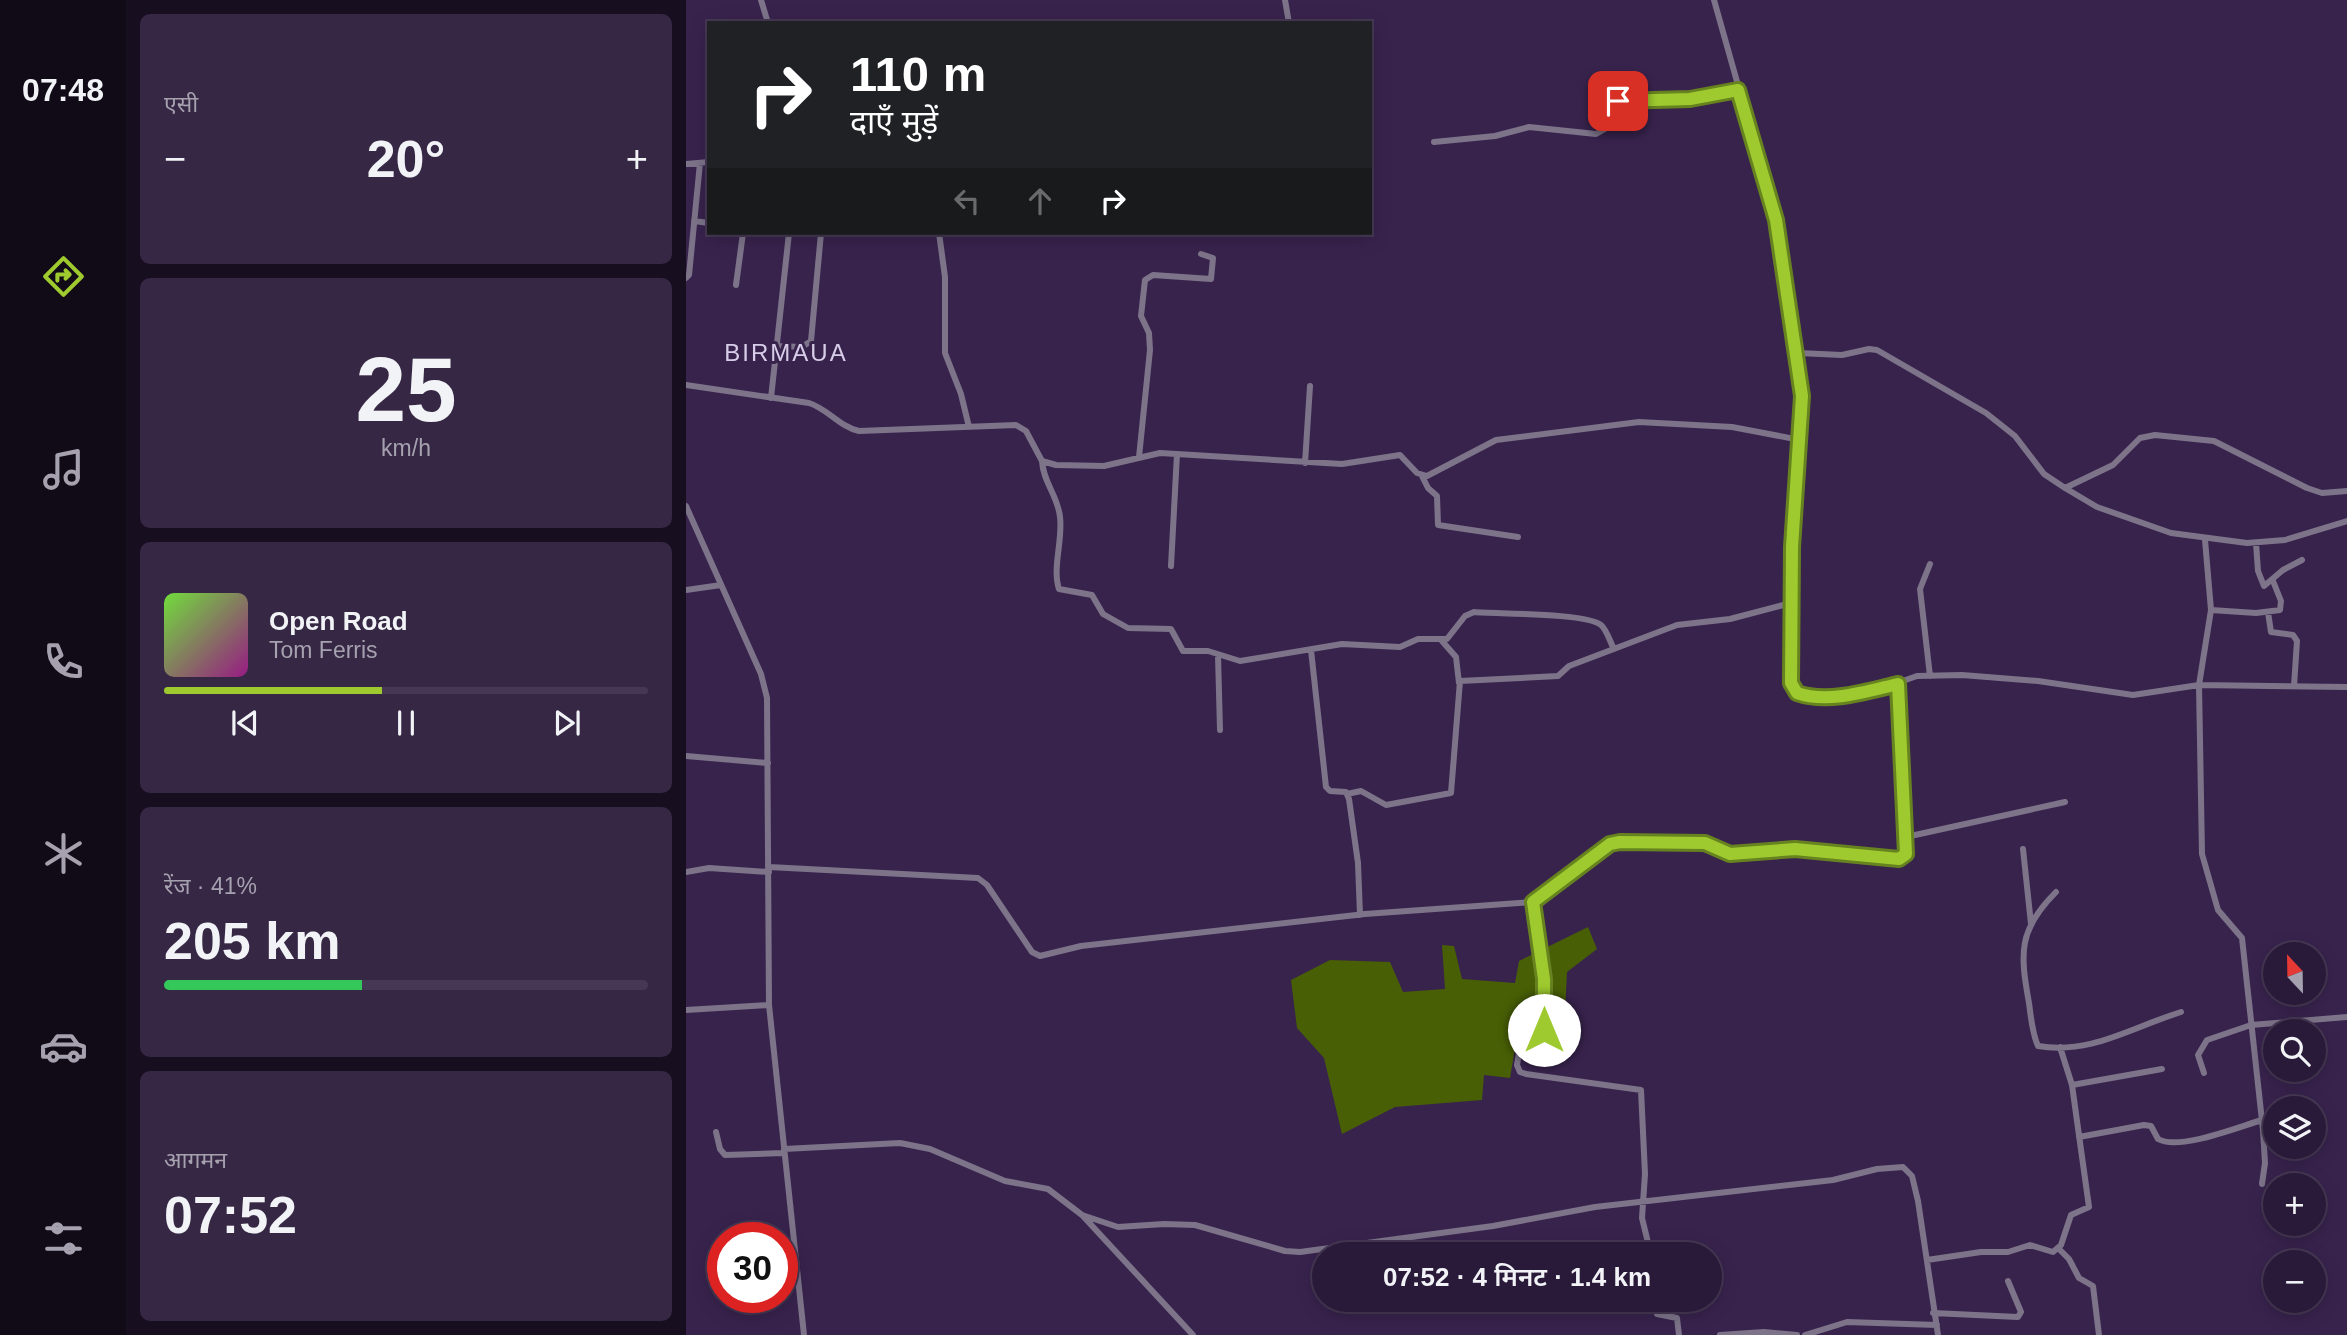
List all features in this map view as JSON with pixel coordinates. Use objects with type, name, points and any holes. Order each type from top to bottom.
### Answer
[{"type":"street","points":[[761,0],[767,21]]},
{"type":"street","points":[[1285,0],[1289,21]]},
{"type":"street","points":[[1714,0],[1776,220],[1798,353],[1802,396],[1790,667],[1791,683],[1797,693],[1849,694],[1898,684],[1909,678],[1962,675],[2038,681],[2133,695],[2199,685],[2347,687]]},
{"type":"street","points":[[1434,142],[1495,136],[1529,127],[1596,134],[1605,129],[1612,106],[1621,100],[1682,100],[1738,90]]},
{"type":"street","points":[[686,164],[707,162]]},
{"type":"street","points":[[686,278],[689,275],[700,163]]},
{"type":"street","points":[[694,221],[707,223]]},
{"type":"street","points":[[736,285],[743,235]]},
{"type":"street","points":[[771,398],[789,235]]},
{"type":"street","points":[[777,346],[802,347],[811,341],[821,235]]},
{"type":"street","points":[[939,235],[945,277],[945,354],[961,394],[969,427]]},
{"type":"street","points":[[1139,457],[1150,350],[1149,333],[1140,316],[1145,280],[1153,275],[1211,279],[1213,258],[1201,254]]},
{"type":"street","points":[[1798,353],[1842,355],[1869,349],[1877,350],[1986,413],[2015,436],[2044,474],[2066,488],[2109,511],[2171,533],[2205,540],[2256,543],[2285,541],[2347,521]]},
{"type":"street","points":[[686,385],[809,403],[829,413],[844,426],[871,431],[1004,424],[1023,428],[1042,461],[1043,475],[1055,493],[1060,516],[1059,589],[1092,595],[1103,614],[1131,630],[1171,629],[1182,651],[1208,651],[1234,660],[1248,661],[1342,644],[1403,646],[1418,639],[1442,640],[1453,634],[1465,616],[1474,612],[1555,618],[1570,616],[1600,624],[1614,649]]},
{"type":"street","points":[[1306,463],[1310,386]]},
{"type":"street","points":[[1422,475],[1435,473],[1496,440],[1639,422],[1732,427],[1800,440]]},
{"type":"street","points":[[2066,488],[2113,465],[2140,438],[2155,435],[2214,441],[2306,488],[2322,493],[2347,491]]},
{"type":"street","points":[[1042,461],[1056,465],[1104,466],[1153,454],[1306,463],[1361,462],[1400,456],[1422,475],[1428,488],[1437,496],[1438,525],[1518,537]]},
{"type":"street","points":[[1171,566],[1177,454]]},
{"type":"street","points":[[686,506],[765,685],[769,1004],[804,1335]]},
{"type":"street","points":[[2205,540],[2211,610],[2199,685],[2202,854],[2218,910],[2242,938],[2262,1119],[2265,1163],[2262,1184]]},
{"type":"street","points":[[2256,543],[2261,582],[2266,586],[2283,570],[2302,560]]},
{"type":"street","points":[[1930,564],[1920,589],[1930,676]]},
{"type":"street","points":[[2211,610],[2268,612],[2282,607],[2273,581]]},
{"type":"street","points":[[686,590],[720,585]]},
{"type":"street","points":[[1459,683],[1556,676],[1567,667],[1676,625],[1730,619],[1791,603]]},
{"type":"street","points":[[2268,612],[2272,632],[2293,635],[2297,641],[2294,686]]},
{"type":"street","points":[[1311,650],[1326,787],[1330,791],[1347,794],[1361,791],[1386,804],[1451,793],[1459,683],[1456,657],[1442,640]]},
{"type":"street","points":[[1218,655],[1220,730]]},
{"type":"street","points":[[686,872],[709,868],[769,869],[978,877],[1032,952],[1040,956],[1081,946],[1360,915],[1533,902],[1615,842],[1705,843],[1730,854],[1795,849],[1899,859],[1906,854],[1906,836],[1898,684]]},
{"type":"street","points":[[686,757],[768,763]]},
{"type":"street","points":[[1347,794],[1358,863],[1360,915]]},
{"type":"street","points":[[1906,836],[2065,803]]},
{"type":"street","points":[[2023,849],[2031,924]]},
{"type":"street","points":[[2056,892],[2038,911],[2031,924],[2021,958],[2038,1046],[2099,1044],[2181,1012]]},
{"type":"street","points":[[1533,902],[1544,979],[1544,1030],[1543,1037],[1520,1047],[1517,1065],[1520,1072],[1526,1074],[1611,1088],[1640,1088],[1643,1097],[1645,1174],[1641,1201],[1649,1242]]},
{"type":"street","points":[[686,1010],[769,1004]]},
{"type":"street","points":[[2204,1073],[2198,1055],[2207,1040],[2251,1025],[2347,1017]]},
{"type":"street","points":[[2059,1248],[2071,1215],[2090,1206],[2072,1085],[2060,1046]]},
{"type":"street","points":[[2072,1085],[2162,1069]]},
{"type":"street","points":[[2079,1137],[2144,1125],[2151,1126],[2158,1139],[2168,1142],[2206,1137],[2262,1119]]},
{"type":"street","points":[[716,1132],[725,1155],[880,1142],[919,1146],[1005,1181],[1048,1189],[1082,1215],[1194,1335]]},
{"type":"street","points":[[1082,1215],[1118,1227],[1195,1225],[1288,1252],[1493,1226],[1641,1201],[1833,1180],[1877,1169],[1903,1167],[1912,1176],[1938,1335]]},
{"type":"street","points":[[1927,1260],[1980,1252],[2008,1252],[2030,1245],[2047,1252],[2059,1248]]},
{"type":"street","points":[[2059,1248],[2069,1258],[2079,1278],[2093,1286],[2099,1335]]},
{"type":"street","points":[[1933,1313],[2018,1317],[2021,1312],[2008,1281]]},
{"type":"street","points":[[1657,1312],[1677,1318],[1679,1335]]},
{"type":"street","points":[[1805,1335],[1847,1322],[1937,1325]]},
{"type":"street","points":[[1720,1335],[1764,1332],[1797,1335]]},
{"type":"green space","points":[[1588,927],[1597,949],[1567,972],[1564,1033],[1517,1037],[1510,1078],[1484,1075],[1482,1100],[1395,1107],[1342,1134],[1324,1058],[1297,1028],[1291,980],[1330,960],[1390,962],[1403,992],[1445,989],[1442,945],[1454,946],[1462,979],[1515,983],[1519,961]]},
{"type":"district","name":"BIRMAUA","points":[[786,352]]},
{"type":"route","points":[[1544,1030],[1544,979],[1540,936],[1533,902],[1550,892],[1610,844],[1705,843],[1730,854],[1780,849],[1812,849],[1899,859],[1906,854],[1898,684],[1830,696],[1801,695],[1791,683],[1792,547],[1802,396],[1798,353],[1776,220],[1738,90],[1690,99],[1618,101]]}]
